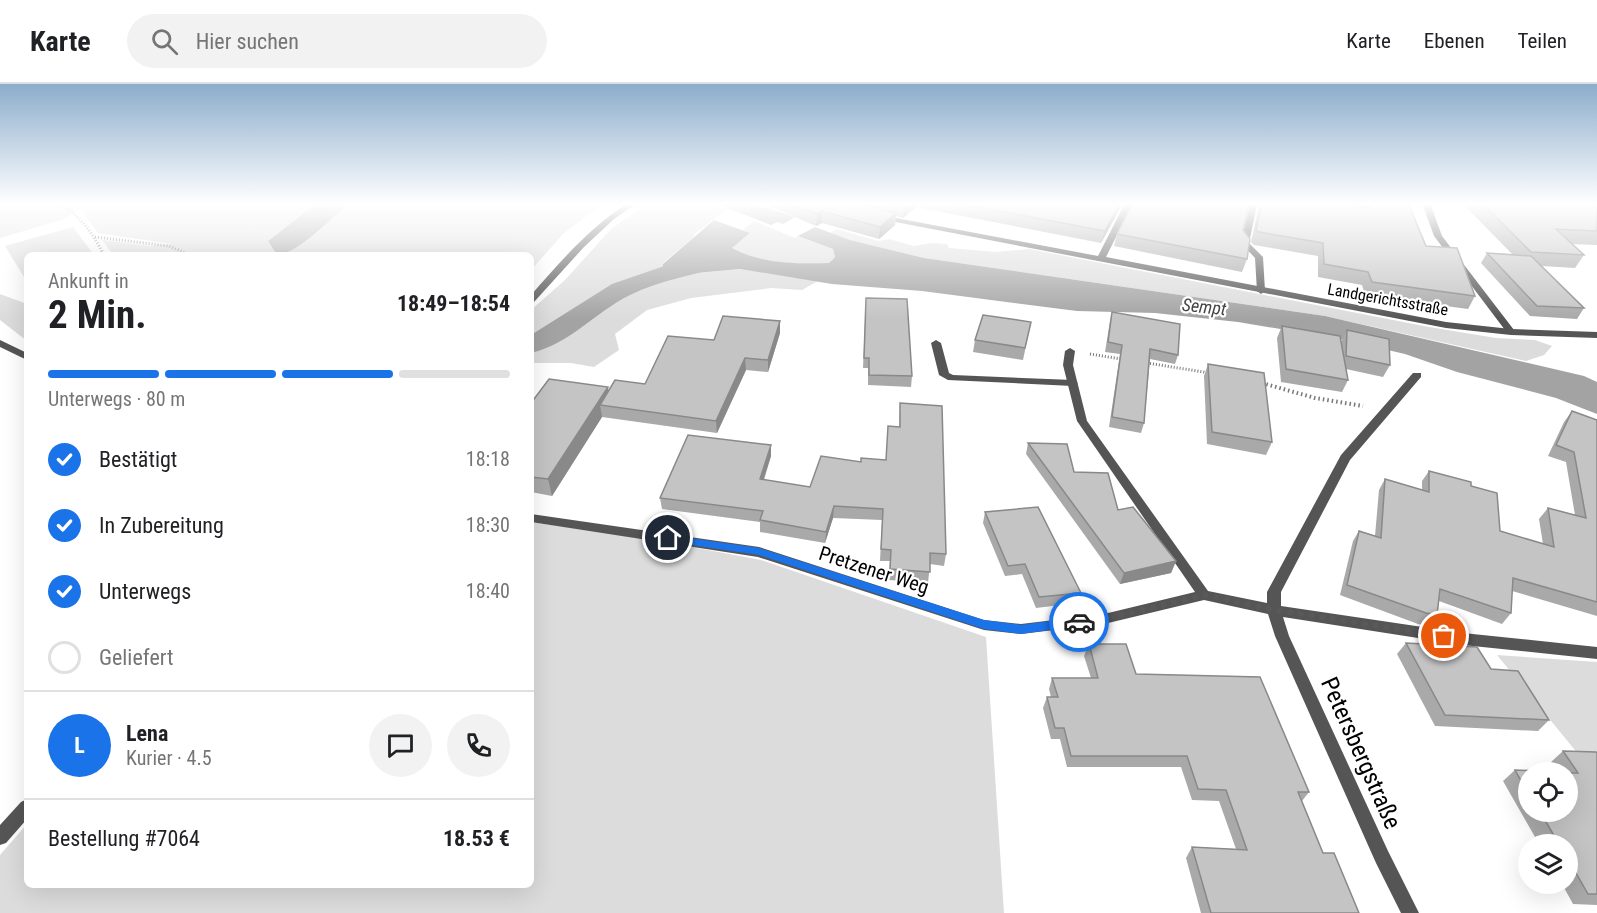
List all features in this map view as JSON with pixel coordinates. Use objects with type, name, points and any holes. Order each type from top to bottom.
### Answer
[{"type":"street","points":[[534,297],[585,242]]},
{"type":"street","name":"Landgerichtsstraße","points":[[1004,242],[1446,325],[1511,332],[1597,335]]},
{"type":"street","points":[[1100,260],[1109,242]]},
{"type":"street","points":[[1245,242],[1259,257],[1261,291]]},
{"type":"street","name":"Landgerichtsstraße","points":[[1442,242],[1511,332]]},
{"type":"street","points":[[0,343],[24,355]]},
{"type":"street","points":[[936,343],[944,375],[952,378],[1073,383]]},
{"type":"street","points":[[1070,351],[1068,365],[1082,421],[1204,595]]},
{"type":"street","points":[[1417,375],[1384,410],[1345,458],[1275,592],[1274,610],[1463,639],[1597,653]]},
{"type":"street","name":"Pretzener Weg","points":[[534,518],[759,552],[984,625],[1021,629],[1104,619],[1204,595],[1274,610]]},
{"type":"street","name":"Petersbergstraße","points":[[1274,610],[1282,636],[1410,913]]},
{"type":"street","points":[[0,837],[24,810]]},
{"type":"path","points":[[134,242],[169,246],[183,252]]},
{"type":"path","points":[[1070,351],[1127,360]]},
{"type":"path","points":[[1138,362],[1219,375]]},
{"type":"path","points":[[1253,380],[1315,398],[1384,410]]},
{"type":"shaded area","points":[[20,242],[84,242],[92,252],[24,252],[24,277],[5,246]]},
{"type":"shaded area","points":[[103,242],[150,246],[172,244],[156,242],[268,242],[275,252],[111,252]]},
{"type":"shaded area","points":[[302,242],[556,242],[534,267],[534,252],[287,252]]},
{"type":"shaded area","points":[[600,242],[688,242],[663,263],[663,272],[685,274],[740,269],[818,281],[802,290],[771,288],[691,298],[647,310],[615,334],[619,350],[594,367],[571,363],[534,363],[534,307],[565,280]]},
{"type":"shaded area","points":[[740,242],[813,242],[833,249],[835,257],[829,263],[779,262],[754,258],[731,249]]},
{"type":"shaded area","points":[[857,242],[899,242],[914,246],[932,243],[947,244],[949,248],[996,252],[1029,249],[1429,327],[1496,338],[1535,340],[1552,346],[1544,355],[1526,361],[1325,316],[924,258]]},
{"type":"shaded area","points":[[0,294],[24,303],[24,339],[0,320]]},
{"type":"shaded area","points":[[534,522],[649,539],[761,560],[986,637],[1004,913],[0,913],[0,855],[24,827],[24,888],[534,888]]},
{"type":"shaded area","points":[[1497,655],[1597,662],[1597,777]]},
{"type":"water","points":[[268,242],[304,242],[287,252],[275,252]]},
{"type":"water","name":"Sempt","points":[[689,242],[740,242],[732,248],[767,260],[829,263],[835,257],[833,249],[813,242],[857,242],[924,258],[1325,316],[1584,376],[1597,382],[1597,414],[1556,398],[1457,372],[1405,354],[1340,339],[1238,322],[1155,313],[1077,311],[922,291],[832,284],[740,269],[685,274],[663,272],[663,264]]},
{"type":"building","points":[[1157,242],[1250,242],[1247,259]]},
{"type":"building","points":[[1315,242],[1424,242],[1426,246],[1457,248],[1475,296],[1372,282],[1368,272],[1324,264],[1323,243]]},
{"type":"building","points":[[1521,242],[1570,242],[1584,255],[1531,252]]},
{"type":"building","points":[[1487,253],[1531,256],[1584,308],[1537,306]]},
{"type":"building","points":[[866,298],[907,299],[912,376],[869,375],[869,358],[864,358]]},
{"type":"building","points":[[1112,312],[1180,324],[1178,355],[1150,349],[1144,423],[1112,417],[1122,345],[1108,342]]},
{"type":"building","points":[[983,315],[1031,322],[1025,348],[975,340]]},
{"type":"building","points":[[723,316],[780,321],[768,360],[745,358],[716,421],[600,405],[615,380],[645,384],[668,336],[714,340]]},
{"type":"building","points":[[1282,326],[1340,336],[1348,380],[1286,369]]},
{"type":"building","points":[[1347,330],[1389,339],[1390,365],[1346,356]]},
{"type":"building","points":[[1208,364],[1264,373],[1272,442],[1212,432]]},
{"type":"building","points":[[549,379],[608,387],[548,479],[534,477],[534,399]]},
{"type":"building","points":[[900,403],[942,406],[946,554],[930,553],[930,572],[890,569],[891,550],[881,549],[883,509],[834,506],[826,532],[760,520],[763,511],[660,498],[688,435],[771,445],[760,479],[810,487],[821,456],[861,462],[861,458],[886,460],[888,426],[900,427]]},
{"type":"building","points":[[1572,411],[1597,420],[1597,602],[1513,578],[1511,613],[1440,589],[1437,615],[1347,585],[1359,531],[1381,538],[1385,479],[1429,492],[1429,471],[1471,482],[1471,486],[1497,493],[1500,531],[1554,547],[1548,508],[1586,518],[1574,452],[1556,445]]},
{"type":"building","points":[[1028,443],[1067,444],[1074,472],[1108,473],[1118,510],[1133,507],[1176,561],[1124,573]]},
{"type":"building","points":[[1038,507],[1081,593],[1039,597],[1025,564],[1008,566],[985,512]]},
{"type":"building","points":[[1406,643],[1477,647],[1491,669],[1518,671],[1549,720],[1445,715]]},
{"type":"building","points":[[1089,644],[1126,644],[1136,674],[1260,677],[1309,792],[1298,792],[1323,853],[1334,853],[1359,913],[1211,913],[1192,847],[1247,850],[1226,790],[1198,789],[1187,756],[1071,756],[1064,728],[1055,728],[1047,697],[1058,697],[1052,678],[1098,678]]},
{"type":"building","points":[[1563,751],[1597,753],[1597,894],[1588,894],[1578,876],[1578,834],[1553,834],[1546,822],[1578,822],[1578,762],[1570,762]]},
{"type":"waterway","points":[[534,344],[563,328],[621,290],[679,269],[714,262]]},
{"type":"way so far","points":[[1079,622],[1104,619],[1204,595],[1274,610],[1444,636]]},
{"type":"route","points":[[668,538],[759,552],[984,625],[1021,629],[1079,622]]}]
